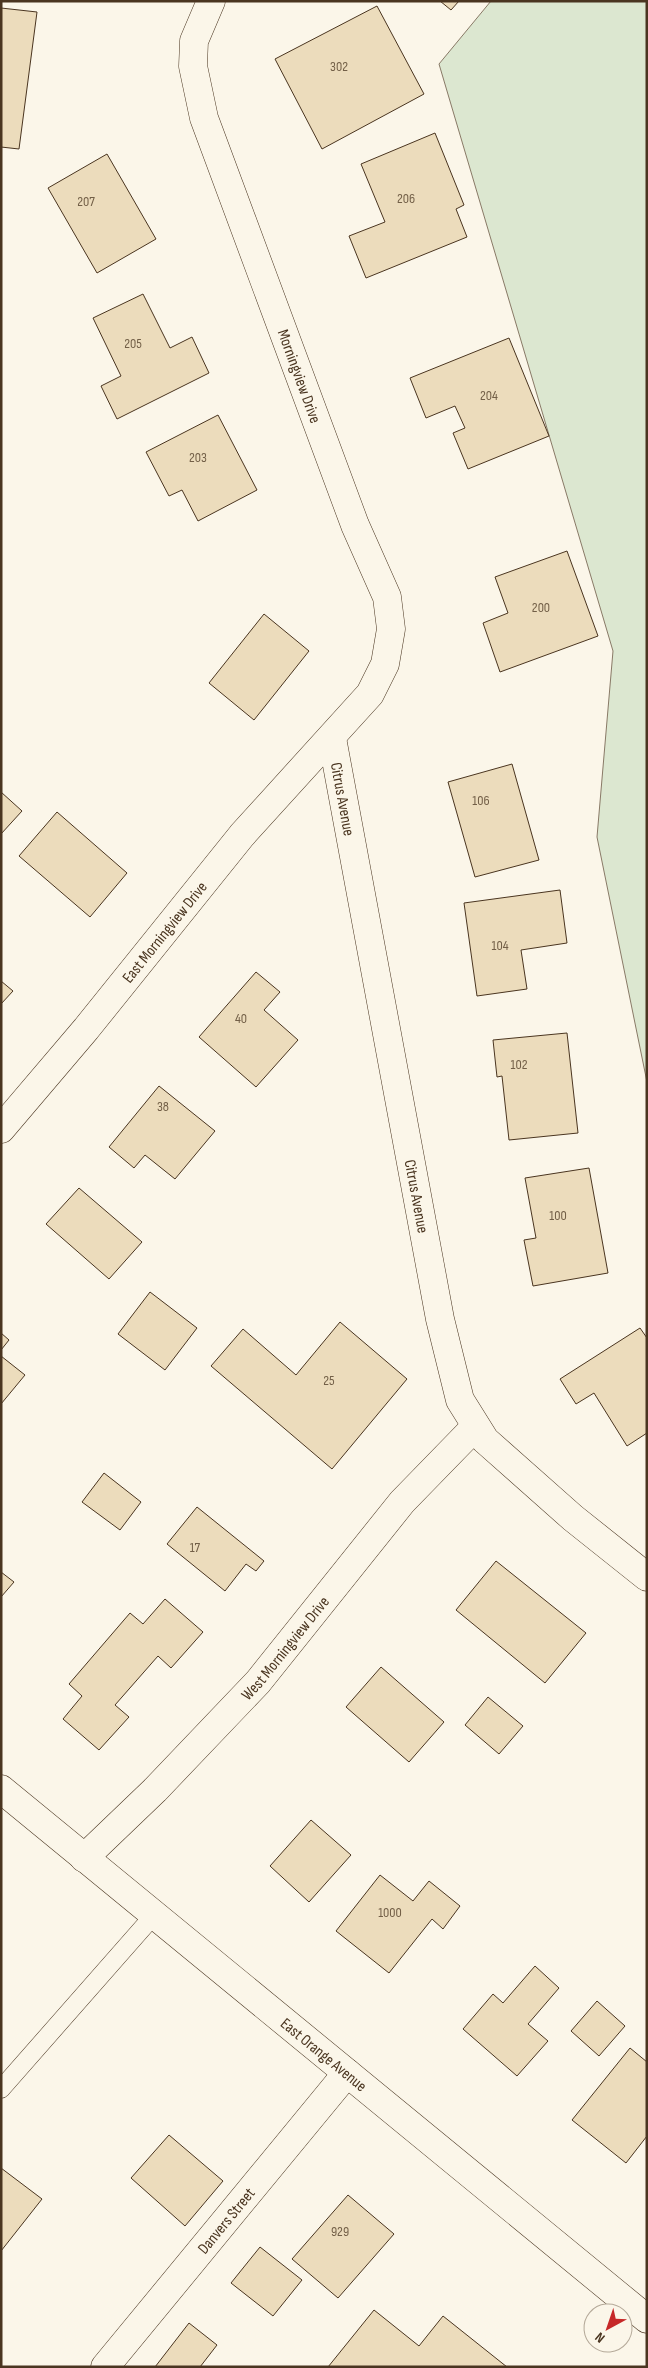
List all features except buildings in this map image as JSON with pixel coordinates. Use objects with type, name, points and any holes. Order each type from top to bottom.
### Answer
[{"type":"street","name":"Morningview Drive","points":[[211,1],[194,41],[193,66],[204,118],[356,525],[387,598],[391,629],[386,664],[370,694],[332,738]]},
{"type":"street","name":"East Morningview Drive","points":[[1,1129],[86,1029],[242,835],[332,738]]},
{"type":"street","name":"Citrus Avenue","points":[[332,738],[440,1319],[460,1400],[475,1427],[485,1440],[573,1518],[647,1577]]},
{"type":"street","name":"West Morningview Drive","points":[[84,1858],[155,1790],[258,1682],[402,1502],[475,1427]]},
{"type":"street","name":"East Orange Avenue","points":[[1,1789],[647,2319]]},
{"type":"street","name":"Danvers Street","points":[[105,2367],[347,2074]]},
{"type":"lane","points":[[1,2089],[154,1915]]},
{"type":"green space","points":[[491,1],[647,1],[647,1082],[597,837],[613,651],[439,64]]}]
